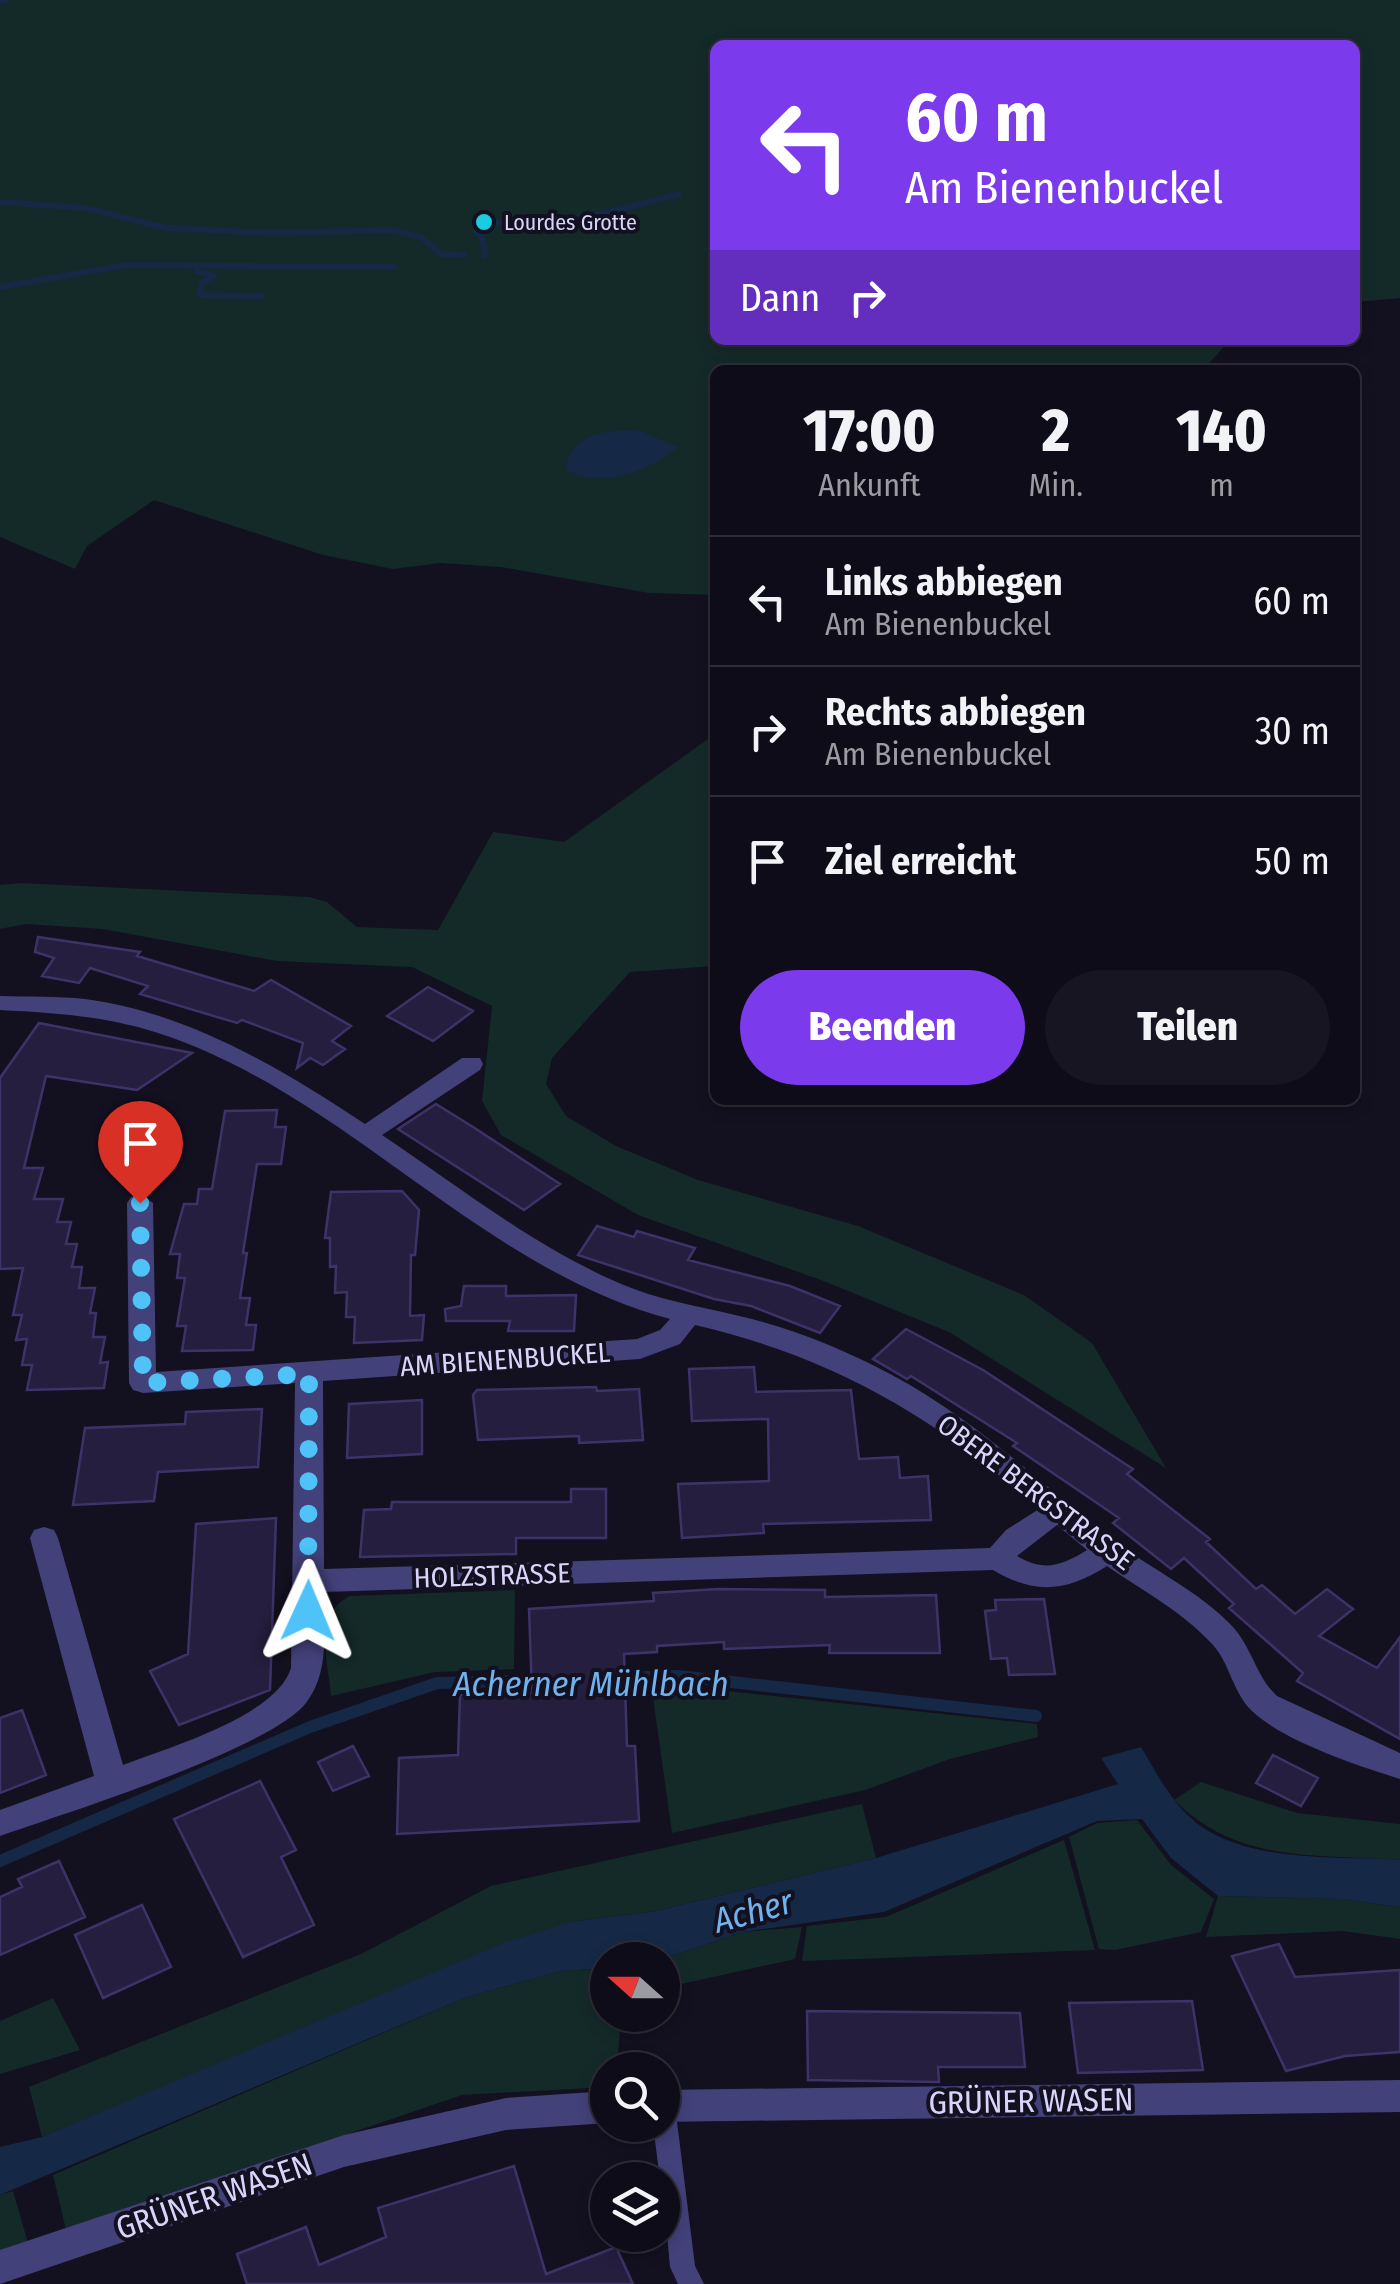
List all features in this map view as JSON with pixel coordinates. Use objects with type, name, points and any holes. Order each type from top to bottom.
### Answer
[{"type":"street","name":"OBERE BERGSTRASSE","points":[[0,1003],[35,1001],[117,1013],[172,1029],[273,1074],[534,1248],[606,1288],[688,1315],[793,1341],[891,1389],[960,1429],[1108,1551],[1152,1579],[1225,1637],[1264,1704],[1400,1766]]},
{"type":"street","points":[[367,1134],[471,1064]]},
{"type":"street","name":"AM BIENENBUCKEL","points":[[140,1203],[143,1383],[640,1349],[670,1337],[688,1315]]},
{"type":"street","points":[[0,1823],[161,1764],[294,1698],[307,1672],[309,1374]]},
{"type":"street","points":[[997,1558],[1016,1538],[1059,1510]]},
{"type":"street","points":[[44,1538],[112,1783]]},
{"type":"street","name":"HOLZSTRASSE","points":[[309,1580],[997,1558],[1028,1578],[1063,1580],[1108,1551]]},
{"type":"street","name":"GRÜNER WASEN","points":[[680,2106],[1400,2096]]},
{"type":"street","name":"GRÜNER WASEN","points":[[0,2267],[344,2151],[506,2114],[590,2108]]},
{"type":"lane","points":[[667,2142],[683,2267],[691,2284]]},
{"type":"green space","points":[[0,0],[1400,0],[1400,298],[1360,302],[1360,40],[710,40],[710,345],[1226,345],[1208,365],[710,365],[710,595],[649,593],[501,567],[440,563],[393,569],[323,555],[154,500],[87,546],[75,569],[0,537]]},
{"type":"green space","points":[[710,738],[710,966],[630,972],[552,1058],[546,1084],[566,1116],[616,1146],[698,1180],[858,1226],[1024,1295],[1092,1343],[1166,1468],[949,1332],[821,1280],[638,1215],[501,1135],[482,1101],[492,1006],[412,967],[277,961],[103,929],[25,924],[0,929],[0,885],[21,883],[309,897],[327,902],[357,927],[438,930],[493,832],[564,842]]},
{"type":"green space","points":[[515,1590],[514,1669],[435,1672],[331,1696],[327,1626],[338,1604],[350,1596]]},
{"type":"green space","points":[[651,1683],[1037,1724],[1038,1737],[950,1759],[865,1790],[672,1833]]},
{"type":"green space","points":[[1201,1782],[1297,1813],[1400,1824],[1400,1860],[1279,1852],[1225,1836],[1174,1800]]},
{"type":"green space","points":[[862,1804],[876,1858],[656,1911],[571,1922],[42,2137],[29,2087],[361,1954],[491,1886]]},
{"type":"green space","points":[[1137,1820],[1171,1865],[1214,1899],[1201,1932],[1115,1950],[1099,1949],[1069,1837],[1097,1823]]},
{"type":"green space","points":[[1064,1840],[1095,1950],[802,1961],[807,1926],[886,1917]]},
{"type":"green space","points":[[1218,1896],[1341,1899],[1400,1907],[1400,1939],[1343,1931],[1206,1937]]},
{"type":"green space","points":[[802,1927],[795,1959],[680,1984],[680,1953],[742,1932]]},
{"type":"green space","points":[[590,1969],[590,2032],[620,2032],[618,2052],[590,2052],[590,2088],[462,2095],[66,2230],[53,2175],[467,1997],[561,1971]]},
{"type":"green space","points":[[53,1998],[80,2050],[0,2074],[0,2021]]},
{"type":"green space","points":[[13,2191],[28,2243],[0,2252],[0,2195]]},
{"type":"water","points":[[638,430],[678,447],[653,464],[609,478],[579,475],[565,469],[575,447],[583,440],[614,431]]},
{"type":"water","name":"Acher","points":[[1141,1747],[1183,1810],[1223,1839],[1298,1856],[1400,1860],[1400,1907],[1341,1899],[1218,1896],[1171,1858],[1142,1819],[1097,1821],[884,1912],[742,1932],[680,1953],[680,1942],[590,1942],[590,1969],[561,1971],[467,1997],[0,2195],[0,2147],[42,2137],[504,1943],[571,1922],[656,1911],[876,1858],[1118,1784],[1101,1758]]},
{"type":"building","points":[[38,937],[140,952],[137,956],[254,991],[271,980],[351,1026],[332,1041],[345,1049],[323,1065],[310,1058],[297,1068],[303,1043],[242,1020],[237,1023],[140,994],[148,986],[90,968],[79,983],[42,976],[54,958],[35,952]]},
{"type":"building","points":[[428,987],[473,1011],[433,1041],[387,1016]]},
{"type":"building","points":[[39,1023],[192,1053],[137,1090],[46,1076],[24,1168],[43,1168],[34,1199],[63,1199],[57,1222],[71,1222],[66,1244],[77,1244],[72,1267],[82,1267],[79,1288],[95,1288],[90,1313],[96,1313],[93,1337],[105,1337],[100,1363],[108,1362],[104,1388],[27,1390],[32,1365],[22,1365],[27,1339],[16,1340],[22,1315],[13,1315],[23,1268],[0,1269],[0,1078]]},
{"type":"building","points":[[436,1104],[560,1184],[524,1210],[398,1129]]},
{"type":"building","points":[[277,1110],[275,1127],[286,1127],[281,1164],[257,1164],[243,1253],[247,1253],[240,1298],[250,1298],[246,1325],[256,1325],[253,1350],[182,1351],[186,1326],[177,1326],[185,1278],[177,1278],[180,1254],[170,1254],[184,1204],[197,1204],[199,1189],[212,1189],[225,1111]]},
{"type":"building","points":[[402,1191],[419,1210],[415,1255],[411,1255],[410,1316],[424,1315],[422,1340],[354,1343],[355,1317],[346,1317],[347,1292],[335,1293],[336,1266],[330,1267],[330,1238],[325,1238],[331,1192]]},
{"type":"building","points":[[597,1226],[634,1237],[637,1231],[695,1248],[688,1260],[790,1286],[840,1306],[820,1333],[751,1306],[714,1299],[578,1255]]},
{"type":"building","points":[[464,1286],[506,1286],[506,1296],[576,1295],[574,1331],[508,1331],[510,1321],[446,1321],[445,1309],[461,1306]]},
{"type":"building","points":[[906,1329],[983,1370],[1133,1469],[1127,1474],[1210,1539],[1206,1542],[1256,1589],[1262,1585],[1295,1614],[1327,1589],[1353,1609],[1319,1636],[1377,1668],[1400,1637],[1400,1739],[1297,1681],[1303,1673],[1229,1608],[1234,1604],[1184,1558],[1171,1569],[1113,1523],[1119,1518],[1013,1446],[1017,1443],[911,1376],[907,1379],[873,1359]]},
{"type":"building","points":[[754,1367],[756,1392],[851,1390],[859,1459],[898,1457],[900,1478],[928,1476],[931,1520],[763,1524],[764,1533],[682,1538],[678,1484],[769,1481],[768,1419],[692,1421],[689,1369]]},
{"type":"building","points":[[596,1387],[597,1391],[639,1389],[643,1440],[579,1443],[579,1436],[478,1440],[473,1395],[477,1390]]},
{"type":"building","points":[[422,1400],[422,1454],[347,1458],[349,1404]]},
{"type":"building","points":[[262,1409],[258,1467],[158,1472],[154,1501],[73,1505],[85,1428],[185,1424],[186,1412]]},
{"type":"building","points":[[571,1489],[606,1489],[606,1538],[516,1538],[516,1554],[360,1557],[364,1510],[391,1509],[392,1502],[571,1502]]},
{"type":"building","points":[[276,1518],[270,1690],[179,1725],[150,1671],[188,1654],[196,1524]]},
{"type":"building","points":[[825,1590],[825,1597],[936,1595],[940,1653],[829,1653],[830,1645],[724,1649],[724,1642],[657,1646],[657,1652],[624,1654],[627,1746],[635,1746],[639,1821],[397,1834],[399,1758],[458,1755],[460,1695],[532,1693],[529,1609],[654,1601],[653,1593]]},
{"type":"building","points":[[1044,1599],[1055,1674],[1009,1675],[1007,1658],[991,1659],[985,1611],[996,1610],[995,1600]]},
{"type":"building","points":[[22,1710],[46,1775],[0,1793],[0,1718]]},
{"type":"building","points":[[353,1746],[369,1776],[333,1791],[318,1762]]},
{"type":"building","points":[[1273,1755],[1318,1778],[1301,1806],[1256,1783]]},
{"type":"building","points":[[260,1781],[296,1850],[281,1857],[314,1925],[243,1957],[174,1819]]},
{"type":"building","points":[[59,1861],[85,1917],[0,1955],[0,1897],[22,1887],[18,1879]]},
{"type":"building","points":[[142,1905],[171,1967],[103,1998],[75,1935]]},
{"type":"building","points":[[1279,1944],[1295,1977],[1400,1970],[1400,2052],[1345,2056],[1286,2071],[1232,1956]]},
{"type":"building","points":[[1192,2001],[1203,2070],[1078,2073],[1069,2003]]},
{"type":"building","points":[[807,2011],[1020,2013],[1025,2067],[938,2067],[939,2082],[808,2080]]},
{"type":"building","points":[[514,2166],[546,2274],[603,2252],[618,2252],[633,2284],[247,2284],[237,2254],[306,2227],[319,2265],[386,2237],[378,2208]]},
{"type":"waterway","points":[[0,1],[6,0]]},
{"type":"waterway","points":[[480,236],[476,232],[498,222],[590,217],[679,194]]},
{"type":"waterway","points":[[0,202],[86,208],[167,228],[274,233],[391,230],[421,237],[441,254],[464,255]]},
{"type":"waterway","points":[[482,236],[485,256]]},
{"type":"waterway","points":[[0,287],[126,265],[395,267]]},
{"type":"waterway","points":[[197,271],[214,276],[202,283],[200,295],[261,296]]},
{"type":"waterway","name":"Acherner Mühlbach","points":[[614,1678],[678,1676],[1036,1716]]},
{"type":"waterway","name":"Acherner Mühlbach","points":[[0,1861],[310,1727],[437,1683],[542,1680]]},
{"type":"place","name":"Lourdes Grotte","points":[[484,222]]},
{"type":"route","points":[[140,1203],[143,1383],[309,1374],[308,1611]]}]
